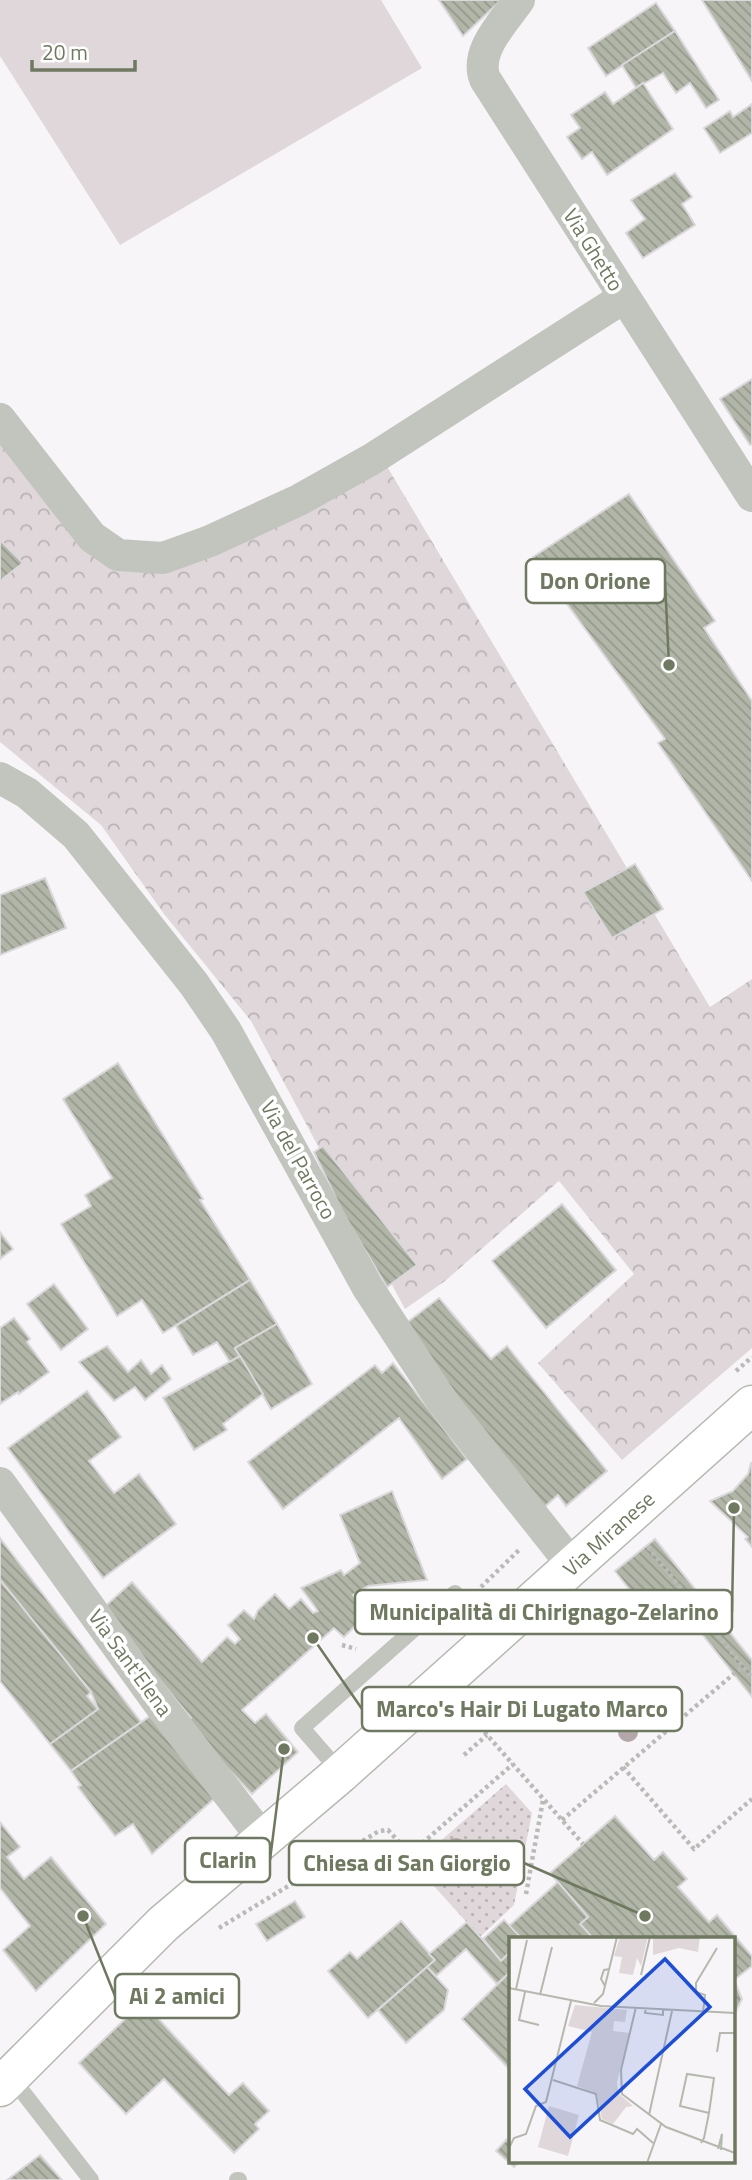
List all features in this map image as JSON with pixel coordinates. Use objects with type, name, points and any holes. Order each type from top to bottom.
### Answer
[{"type":"street","name":"Via Ghetto","points":[[519,0],[484,53],[483,74],[623,298],[752,496]]},
{"type":"street","points":[[0,419],[92,537],[118,555],[163,558],[210,541],[299,500],[362,464],[623,298]]},
{"type":"street","name":"Via del Parroco","points":[[0,778],[27,793],[76,835],[188,975],[226,1031],[368,1288],[442,1401],[573,1566]]},
{"type":"street","name":"Via Miranese","points":[[5,2082],[163,1924],[341,1773],[752,1405]]},
{"type":"street","name":"Via Sant'Elena","points":[[0,1483],[157,1701],[264,1840]]},
{"type":"lane","points":[[341,1773],[302,1728],[454,1593],[493,1637]]},
{"type":"lane","points":[[5,2082],[91,2180]]},
{"type":"path","points":[[647,1545],[752,1678]]},
{"type":"path","points":[[480,1588],[522,1548]]},
{"type":"path","points":[[562,1820],[743,1666]]},
{"type":"path","points":[[462,1707],[583,1844]]},
{"type":"path","points":[[464,1755],[487,1735]]},
{"type":"path","points":[[215,1930],[379,1831],[388,1830],[410,1854],[513,1764]]},
{"type":"path","points":[[623,1767],[694,1849],[751,1801]]},
{"type":"path","points":[[526,1895],[543,1799]]},
{"type":"green space","points":[[0,0],[381,0],[422,68],[120,245],[0,56]]},
{"type":"green space","points":[[0,435],[122,565],[376,448],[710,1007],[752,979],[752,1348],[622,1460],[538,1363],[634,1274],[559,1181],[445,1281],[405,1309],[251,1021],[164,914],[101,825],[0,742]]},
{"type":"green space","points":[[506,1784],[532,1813],[514,1905],[480,1937],[414,1864]]},
{"type":"building","points":[[439,0],[501,0],[463,36]]},
{"type":"building","points":[[702,0],[752,0],[752,81]]},
{"type":"building","points":[[656,3],[675,31],[606,76],[588,48]]},
{"type":"building","points":[[675,31],[719,100],[706,108],[690,83],[676,93],[663,73],[636,88],[622,65]]},
{"type":"building","points":[[643,83],[673,129],[607,175],[592,152],[582,159],[567,137],[580,128],[571,115],[605,92],[613,104]]},
{"type":"building","points":[[752,104],[752,133],[720,153],[704,128],[730,111],[733,117]]},
{"type":"building","points":[[675,173],[692,197],[682,204],[695,225],[643,258],[626,233],[645,219],[631,200]]},
{"type":"building","points":[[752,379],[752,444],[750,445],[720,399]]},
{"type":"building","points":[[629,494],[715,621],[704,628],[752,701],[752,881],[658,743],[665,739],[533,557]]},
{"type":"building","points":[[0,540],[23,563],[0,581]]},
{"type":"building","points":[[635,864],[663,909],[612,938],[583,892]]},
{"type":"building","points":[[45,878],[66,928],[0,955],[0,895]]},
{"type":"building","points":[[118,1063],[250,1280],[163,1333],[142,1300],[117,1316],[61,1224],[91,1206],[85,1195],[112,1178],[63,1099]]},
{"type":"building","points":[[323,1146],[417,1265],[387,1287],[343,1213],[314,1152]]},
{"type":"building","points":[[562,1204],[616,1270],[546,1328],[492,1261]]},
{"type":"building","points":[[0,1232],[13,1249],[0,1259]]},
{"type":"building","points":[[250,1280],[277,1324],[235,1348],[240,1356],[230,1362],[217,1342],[193,1355],[176,1326]]},
{"type":"building","points":[[54,1284],[88,1329],[61,1350],[27,1304]]},
{"type":"building","points":[[439,1298],[491,1359],[507,1346],[607,1471],[566,1506],[558,1495],[540,1511],[405,1324]]},
{"type":"building","points":[[14,1318],[30,1339],[27,1342],[49,1372],[0,1404],[0,1328]]},
{"type":"building","points":[[277,1324],[312,1384],[271,1409],[235,1348]]},
{"type":"building","points":[[107,1346],[128,1372],[141,1360],[151,1374],[162,1365],[171,1379],[145,1400],[135,1387],[114,1401],[79,1362]]},
{"type":"building","points":[[240,1356],[263,1394],[223,1424],[227,1430],[194,1450],[163,1398]]},
{"type":"building","points":[[393,1363],[467,1459],[442,1479],[399,1418],[283,1509],[248,1462],[375,1365],[382,1373]]},
{"type":"building","points":[[87,1391],[121,1437],[89,1461],[114,1493],[139,1474],[176,1524],[103,1578],[8,1448]]},
{"type":"building","points":[[751,1463],[752,1547],[745,1539],[748,1537],[710,1501],[733,1491],[748,1474]]},
{"type":"building","points":[[392,1491],[427,1580],[368,1586],[353,1595],[368,1613],[344,1637],[334,1628],[242,1710],[255,1723],[266,1714],[298,1752],[252,1794],[184,1722],[191,1718],[102,1609],[132,1582],[202,1662],[227,1637],[235,1644],[240,1639],[228,1625],[244,1610],[254,1619],[258,1610],[275,1594],[289,1609],[301,1599],[313,1613],[318,1611],[301,1588],[341,1570],[344,1575],[360,1563],[340,1515]]},
{"type":"building","points":[[0,1538],[141,1722],[71,1771],[50,1744],[98,1709],[91,1692],[0,1580]]},
{"type":"building","points":[[655,1539],[752,1660],[752,1697],[674,1599],[651,1617],[615,1571]]},
{"type":"building","points":[[0,1580],[91,1692],[87,1696],[98,1709],[50,1744],[0,1681]]},
{"type":"building","points":[[156,1712],[216,1797],[152,1854],[133,1824],[115,1836],[78,1787],[81,1785],[71,1771]]},
{"type":"building","points":[[615,1816],[654,1860],[663,1852],[687,1879],[678,1887],[709,1922],[717,1915],[752,1956],[752,1966],[734,1980],[734,1937],[592,1937],[580,1924],[588,1917],[550,1873]]},
{"type":"building","points":[[0,1822],[20,1847],[7,1857],[24,1879],[51,1857],[106,1924],[36,1991],[3,1950],[30,1926],[0,1888]]},
{"type":"building","points":[[558,1882],[588,1917],[580,1924],[592,1937],[520,1937],[509,1926]]},
{"type":"building","points":[[295,1901],[305,1917],[267,1941],[256,1924]]},
{"type":"building","points":[[504,1920],[520,1937],[509,1937],[509,1953],[501,1961],[483,1939]]},
{"type":"building","points":[[401,1921],[435,1960],[368,2018],[328,1971],[350,1952],[357,1959]]},
{"type":"building","points":[[467,1922],[501,1961],[509,1953],[509,1973],[497,1984],[466,1949],[436,1976],[427,1967],[435,1960],[429,1954]]},
{"type":"building","points":[[427,1967],[448,1990],[444,2010],[406,2043],[378,2010]]},
{"type":"building","points":[[509,1973],[509,2069],[462,2019]]},
{"type":"building","points":[[734,1980],[742,1999],[734,2015]]},
{"type":"building","points":[[143,2002],[229,2095],[243,2083],[269,2111],[255,2124],[259,2129],[234,2153],[164,2079],[126,2114],[79,2063]]},
{"type":"building","points":[[507,2139],[509,2162],[519,2162],[514,2167],[496,2151]]},
{"type":"building","points":[[40,2155],[62,2180],[7,2180]]},
{"type":"place","name":"Don Orione","points":[[669,665]]},
{"type":"place","name":"Municipalità di Chirignago-Zelarino","points":[[734,1508]]},
{"type":"place","name":"Marco's Hair Di Lugato Marco","points":[[313,1638]]},
{"type":"place","name":"Clarin","points":[[284,1749]]},
{"type":"place","name":"Ai 2 amici","points":[[83,1916]]},
{"type":"place","name":"Chiesa di San Giorgio","points":[[645,1916]]}]
